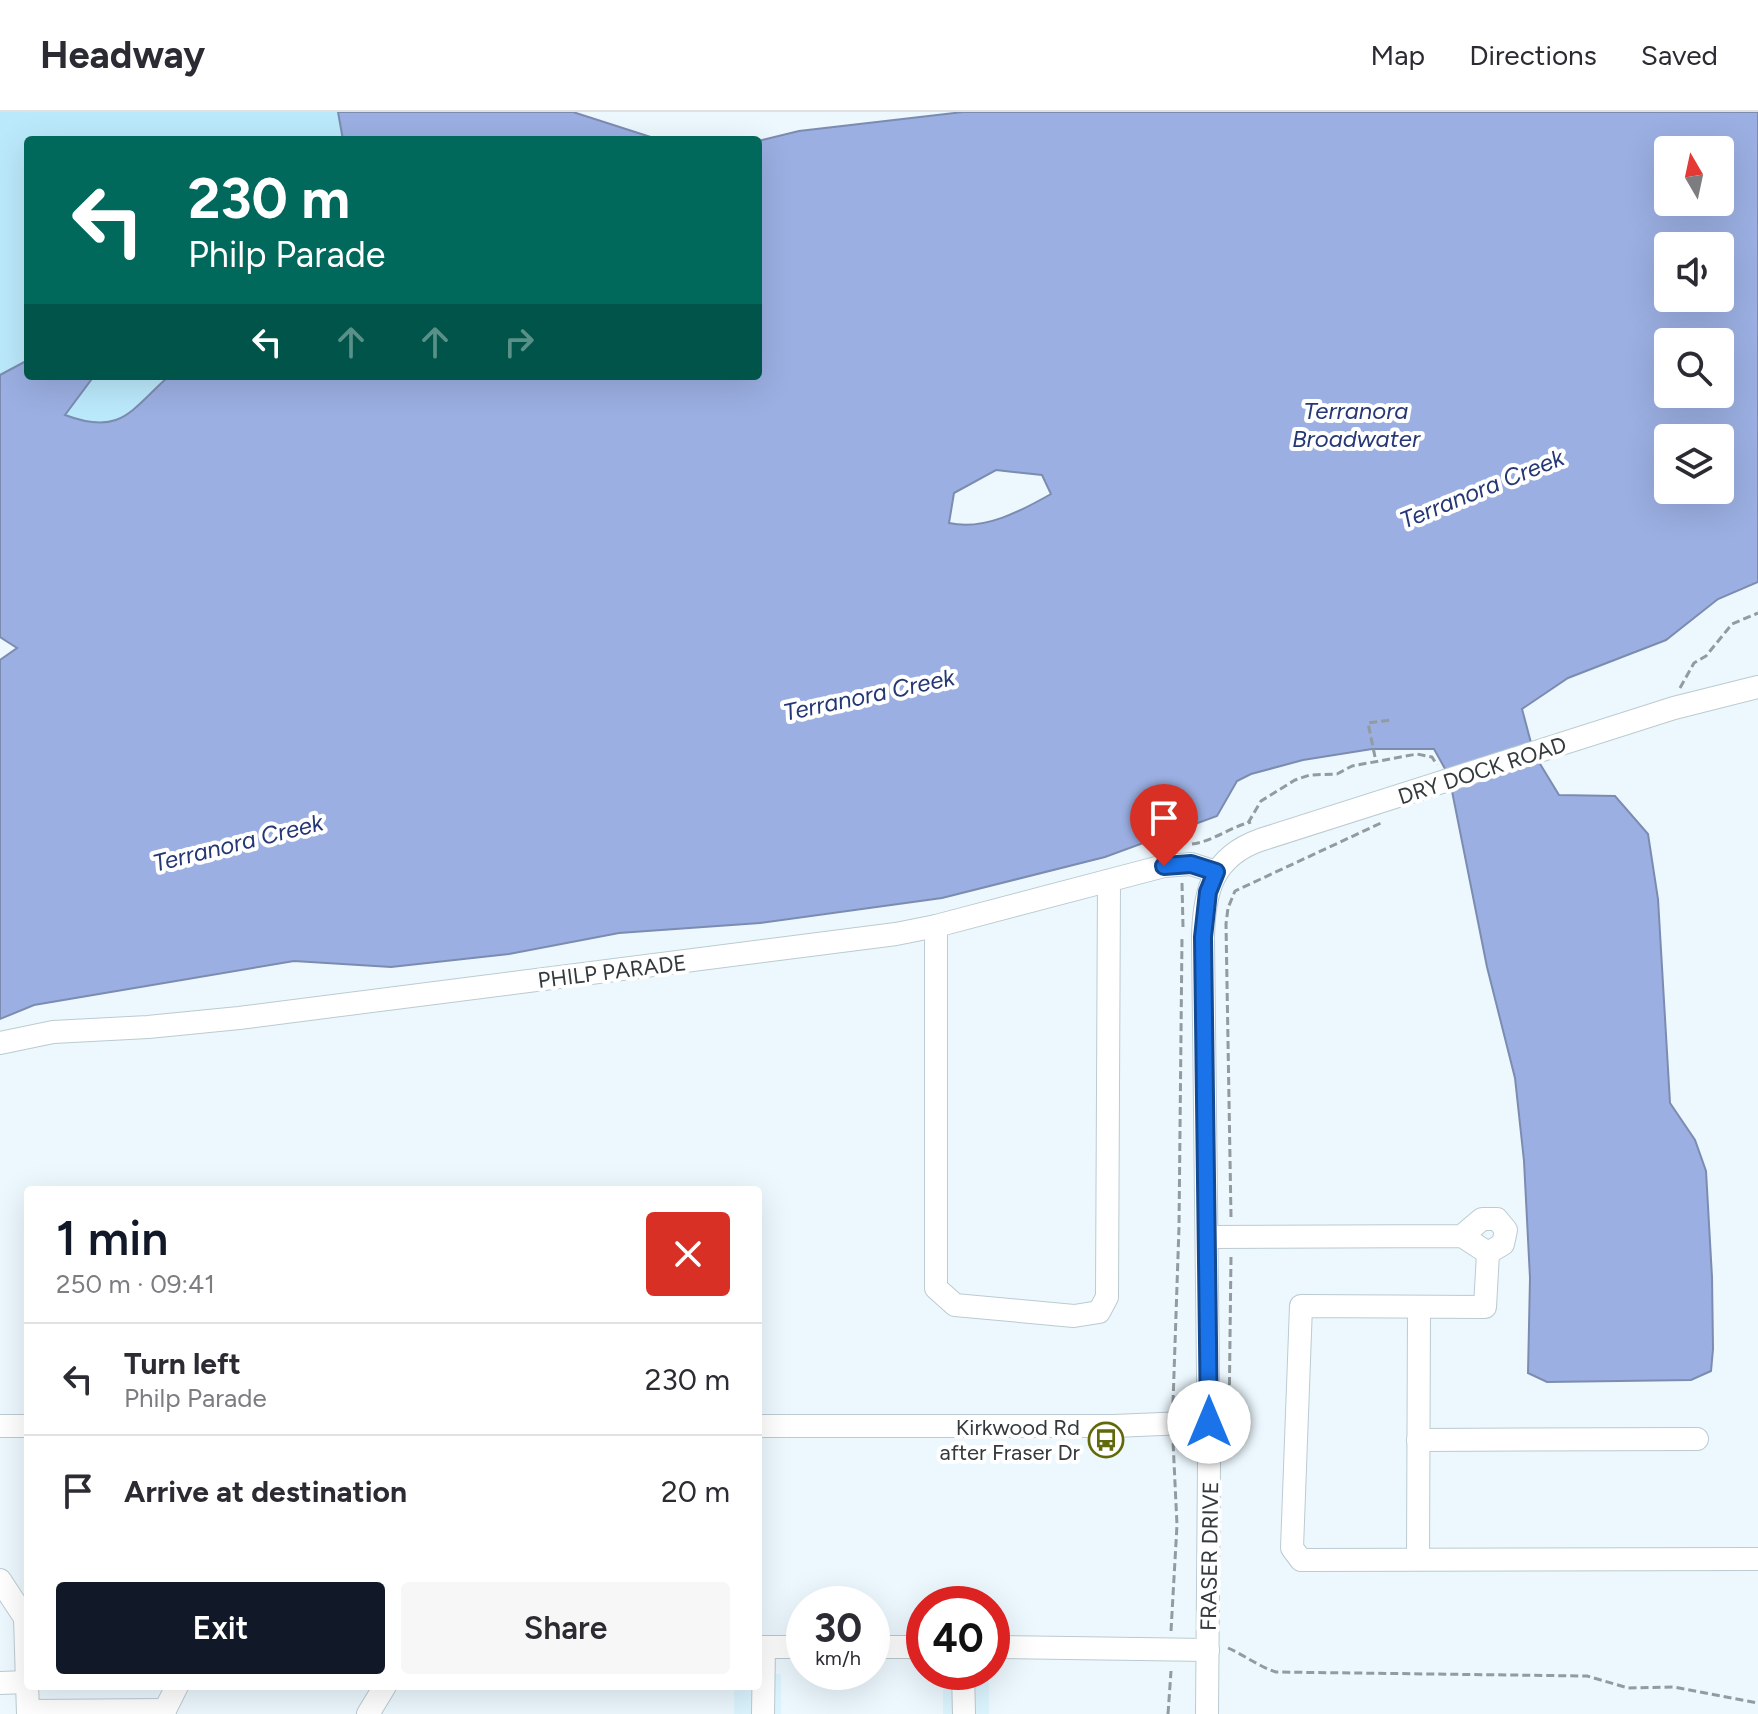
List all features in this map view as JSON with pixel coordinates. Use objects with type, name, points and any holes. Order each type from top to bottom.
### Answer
[{"type":"street","name":"DRY DOCK ROAD","points":[[1216,872],[1232,854],[1251,843],[1674,708],[1758,687]]},
{"type":"street","name":"PHILP PARADE","points":[[0,1043],[53,1032],[239,1018],[730,957],[936,926],[1182,863],[1216,872]]},
{"type":"street","name":"FRASER DRIVE","points":[[1207,1714],[1217,1649],[1219,1424],[1207,1237],[1203,937],[1208,892],[1216,872]]},
{"type":"street","points":[[936,926],[936,1288],[955,1305],[1074,1316],[1099,1312],[1107,1297],[1109,881]]},
{"type":"street","points":[[1462,1236],[1482,1219],[1497,1219],[1506,1230],[1503,1244],[1488,1253]]},
{"type":"street","points":[[1207,1237],[1462,1236],[1488,1253]]},
{"type":"street","points":[[1488,1253],[1485,1307],[1301,1306],[1292,1548],[1301,1560],[1758,1559]]},
{"type":"street","points":[[1418,1559],[1419,1307]]},
{"type":"street","points":[[762,1426],[1219,1424]]},
{"type":"street","points":[[0,1426],[24,1426]]},
{"type":"street","points":[[1418,1440],[1697,1439]]},
{"type":"street","points":[[0,1580],[24,1612]]},
{"type":"street","points":[[762,1647],[786,1647]]},
{"type":"street","points":[[1010,1647],[1217,1649]]},
{"type":"street","points":[[762,1680],[763,1714]]},
{"type":"street","points":[[0,1683],[24,1682]]},
{"type":"street","points":[[27,1690],[28,1713],[164,1712],[175,1690]]},
{"type":"street","points":[[368,1714],[383,1690]]},
{"type":"street","points":[[963,1690],[964,1714]]},
{"type":"path","points":[[1676,694],[1694,663],[1706,656],[1732,624],[1758,613]]},
{"type":"path","points":[[1375,757],[1368,723],[1391,720]]},
{"type":"path","points":[[1248,823],[1261,801],[1282,787],[1310,775],[1337,774],[1352,766],[1417,754],[1432,757],[1440,768]]},
{"type":"path","points":[[1219,1424],[1231,1237],[1226,924],[1231,898],[1235,891],[1385,821]]},
{"type":"path","points":[[1173,1403],[1179,1227],[1184,894],[1181,875]]},
{"type":"path","points":[[1171,1631],[1177,1525],[1173,1441]]},
{"type":"path","points":[[1217,1649],[1252,1659],[1263,1668],[1276,1672],[1587,1676],[1628,1688],[1674,1687],[1758,1703]]},
{"type":"path","points":[[1168,1714],[1171,1671]]},
{"type":"shaded area","points":[[0,112],[338,112],[342,136],[24,136],[24,362],[0,375]]},
{"type":"shaded area","points":[[91,380],[165,380],[133,410],[113,421],[85,421],[65,416]]},
{"type":"shaded area","points":[[762,1674],[781,1674],[781,1714],[734,1714],[734,1690],[762,1690]]},
{"type":"shaded area","points":[[943,1690],[989,1690],[989,1714],[943,1714]]},
{"type":"water","points":[[338,112],[573,112],[648,136],[342,136]]},
{"type":"water","name":"Terranora Broadwater","points":[[963,112],[1758,112],[1758,582],[1718,599],[1666,640],[1568,678],[1522,709],[1534,754],[1559,795],[1615,796],[1648,834],[1658,899],[1670,1103],[1695,1140],[1706,1171],[1712,1277],[1711,1371],[1691,1380],[1547,1382],[1528,1373],[1530,1278],[1524,1161],[1515,1078],[1487,967],[1449,776],[1434,749],[1372,749],[1303,760],[1251,774],[1237,781],[1217,816],[1105,857],[942,898],[760,923],[619,933],[509,954],[391,967],[294,961],[34,1005],[0,1019],[0,660],[17,648],[0,637],[0,375],[24,362],[24,380],[91,380],[65,415],[99,423],[112,421],[134,409],[165,380],[762,380],[762,140],[799,131]],"holes":[[[996,470],[1042,475],[1051,494],[1015,513],[989,522],[949,523],[954,493]]]},
{"type":"place","name":"Kirkwood Rd after Fraser Dr","points":[[1106,1440]]},
{"type":"route","points":[[1164,866],[1191,864],[1216,872],[1208,892],[1203,920],[1209,1422]]},
{"type":"water label","name":"Terranora Creek","points":[[1482,489]]},
{"type":"water label","name":"Terranora Creek","points":[[869,695]]},
{"type":"water label","name":"Terranora Creek","points":[[238,843]]}]
